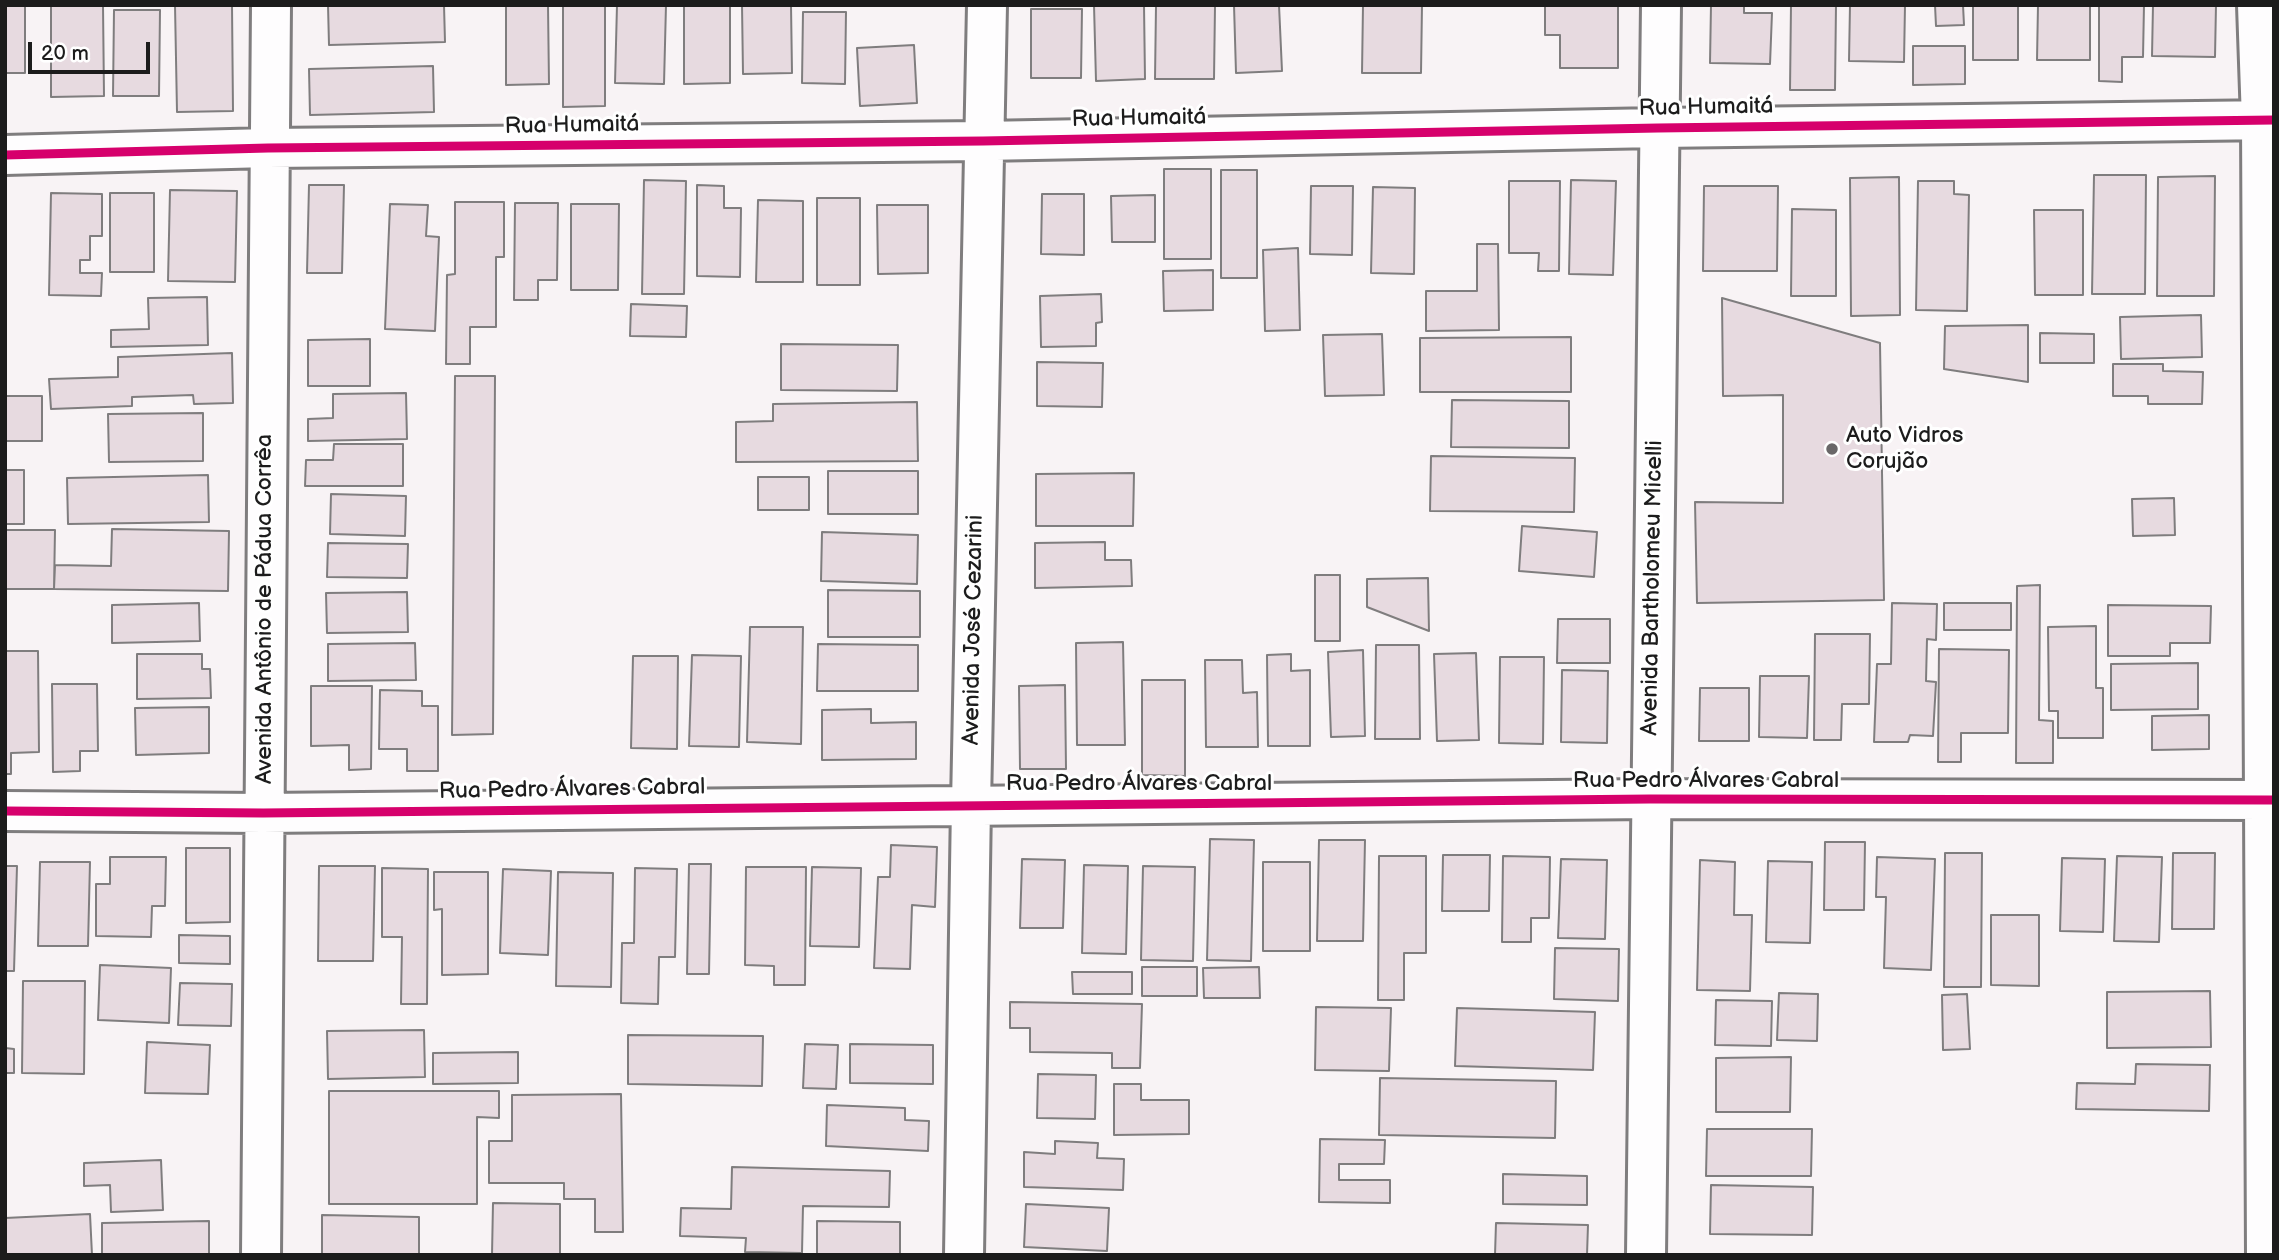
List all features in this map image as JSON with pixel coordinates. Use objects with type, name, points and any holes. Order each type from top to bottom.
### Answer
[{"type":"street","name":"Avenida Antônio de Pádua Corrêa","points":[[261,1255],[271,5]]},
{"type":"street","name":"Avenida José Cezarini","points":[[964,1255],[987,5]]},
{"type":"street","name":"Avenida Bartholomeu Micelli","points":[[1646,1255],[1661,5]]},
{"type":"street","points":[[2257,5],[2267,120],[2266,1255]]},
{"type":"street","name":"Rua Humaitá","points":[[5,155],[268,148],[983,141],[2267,120]]},
{"type":"street","name":"Rua Pedro Álvares Cabral","points":[[5,811],[263,813],[1650,799],[2268,800]]},
{"type":"building","points":[[5,5],[25,5],[25,73],[5,73]]},
{"type":"building","points":[[51,5],[103,5],[104,96],[51,97]]},
{"type":"building","points":[[175,5],[232,5],[233,111],[177,112]]},
{"type":"building","points":[[328,5],[444,5],[445,42],[329,45]]},
{"type":"building","points":[[506,5],[548,5],[549,84],[506,85]]},
{"type":"building","points":[[563,5],[605,5],[605,106],[563,107]]},
{"type":"building","points":[[617,5],[666,5],[664,84],[615,83]]},
{"type":"building","points":[[684,5],[730,5],[730,83],[684,84]]},
{"type":"building","points":[[742,5],[791,5],[792,73],[743,74]]},
{"type":"building","points":[[1094,5],[1144,5],[1145,79],[1096,81]]},
{"type":"building","points":[[1234,5],[1279,5],[1282,71],[1236,73]]},
{"type":"building","points":[[1363,5],[1422,5],[1421,73],[1362,73]]},
{"type":"building","points":[[1545,5],[1618,5],[1618,68],[1560,68],[1560,35],[1545,35]]},
{"type":"building","points":[[1711,5],[1744,5],[1744,13],[1772,13],[1770,64],[1710,63]]},
{"type":"building","points":[[1791,5],[1836,5],[1835,90],[1790,90]]},
{"type":"building","points":[[1850,5],[1905,5],[1904,62],[1849,61]]},
{"type":"building","points":[[1935,5],[1963,5],[1964,25],[1936,26]]},
{"type":"building","points":[[1973,5],[2018,5],[2018,60],[1973,60]]},
{"type":"building","points":[[2038,5],[2090,5],[2090,60],[2037,60]]},
{"type":"building","points":[[2099,5],[2144,5],[2143,57],[2122,57],[2122,82],[2099,81]]},
{"type":"building","points":[[2153,5],[2216,5],[2215,57],[2152,56]]},
{"type":"building","points":[[1156,6],[1215,6],[1214,79],[1155,79]]},
{"type":"building","points":[[1031,9],[1082,9],[1081,78],[1031,78]]},
{"type":"building","points":[[114,10],[160,10],[159,96],[113,96]]},
{"type":"building","points":[[803,12],[846,12],[845,84],[802,83]]},
{"type":"building","points":[[914,45],[917,103],[860,106],[857,48]]},
{"type":"building","points":[[1913,46],[1965,46],[1965,84],[1913,85]]},
{"type":"building","points":[[433,66],[434,112],[310,115],[309,69]]},
{"type":"building","points":[[1164,169],[1211,169],[1211,259],[1164,259]]},
{"type":"building","points":[[1221,170],[1257,170],[1257,278],[1221,278]]},
{"type":"building","points":[[2094,175],[2146,175],[2145,294],[2092,294]]},
{"type":"building","points":[[2215,176],[2214,296],[2157,296],[2158,177]]},
{"type":"building","points":[[1899,177],[1900,315],[1851,316],[1850,178]]},
{"type":"building","points":[[644,180],[686,181],[684,294],[642,294]]},
{"type":"building","points":[[1571,180],[1616,181],[1613,275],[1569,274]]},
{"type":"building","points":[[1509,181],[1560,181],[1559,271],[1538,271],[1539,253],[1509,253]]},
{"type":"building","points":[[1918,181],[1954,181],[1954,194],[1969,195],[1967,311],[1916,310]]},
{"type":"building","points":[[309,185],[344,185],[342,273],[307,273]]},
{"type":"building","points":[[697,185],[724,186],[724,208],[741,208],[740,277],[697,276]]},
{"type":"building","points":[[1311,186],[1353,186],[1352,255],[1310,254]]},
{"type":"building","points":[[1704,186],[1778,186],[1777,271],[1703,271]]},
{"type":"building","points":[[1373,187],[1415,188],[1414,274],[1371,273]]},
{"type":"building","points":[[170,190],[237,191],[235,282],[168,281]]},
{"type":"building","points":[[51,193],[102,194],[102,236],[90,236],[90,260],[80,260],[80,273],[102,273],[101,296],[49,295]]},
{"type":"building","points":[[110,193],[154,193],[154,272],[110,272]]},
{"type":"building","points":[[1042,194],[1084,194],[1084,255],[1041,254]]},
{"type":"building","points":[[1155,195],[1155,242],[1112,242],[1111,196]]},
{"type":"building","points":[[817,198],[860,198],[860,285],[817,285]]},
{"type":"building","points":[[758,200],[803,201],[803,282],[756,282]]},
{"type":"building","points":[[455,202],[504,202],[504,257],[496,257],[496,327],[470,327],[470,364],[446,364],[447,275],[455,274]]},
{"type":"building","points":[[515,203],[558,203],[557,280],[538,280],[538,300],[514,300]]},
{"type":"building","points":[[390,204],[428,205],[426,236],[439,237],[435,331],[385,329]]},
{"type":"building","points":[[571,204],[619,204],[618,290],[571,290]]},
{"type":"building","points":[[877,205],[928,205],[928,273],[878,274]]},
{"type":"building","points":[[1792,209],[1836,210],[1836,296],[1791,296]]},
{"type":"building","points":[[2034,210],[2083,210],[2083,295],[2035,295]]},
{"type":"building","points":[[1477,244],[1498,244],[1499,330],[1426,331],[1426,291],[1477,291]]},
{"type":"building","points":[[1298,248],[1300,330],[1265,331],[1263,250]]},
{"type":"building","points":[[1213,270],[1213,310],[1164,311],[1163,271]]},
{"type":"building","points":[[1101,294],[1102,322],[1096,323],[1096,346],[1041,347],[1040,296]]},
{"type":"building","points":[[207,297],[208,345],[111,347],[111,330],[149,329],[148,298]]},
{"type":"building","name":"Auto Vidros Corujão","points":[[1722,298],[1880,343],[1884,600],[1697,603],[1695,502],[1783,503],[1783,395],[1723,396]]},
{"type":"building","points":[[631,304],[687,306],[686,337],[630,336]]},
{"type":"building","points":[[2201,315],[2202,357],[2121,359],[2120,317]]},
{"type":"building","points":[[2028,325],[2028,382],[1944,369],[1945,326]]},
{"type":"building","points":[[2040,333],[2094,334],[2094,363],[2040,363]]},
{"type":"building","points":[[1382,334],[1384,395],[1325,396],[1323,335]]},
{"type":"building","points":[[1571,337],[1571,392],[1420,392],[1420,338]]},
{"type":"building","points":[[370,339],[370,386],[308,386],[308,340]]},
{"type":"building","points":[[781,344],[898,345],[897,391],[781,390]]},
{"type":"building","points":[[232,353],[233,403],[194,404],[193,395],[132,397],[132,406],[51,409],[49,379],[118,377],[118,357]]},
{"type":"building","points":[[1037,362],[1103,363],[1102,407],[1037,406]]},
{"type":"building","points":[[2113,364],[2163,364],[2163,371],[2203,372],[2202,404],[2148,404],[2148,396],[2113,396]]},
{"type":"building","points":[[455,376],[495,376],[493,734],[452,735]]},
{"type":"building","points":[[406,393],[407,439],[308,441],[308,419],[333,418],[333,394]]},
{"type":"building","points":[[5,396],[42,396],[42,441],[5,441]]},
{"type":"building","points":[[1452,400],[1569,401],[1569,448],[1451,447]]},
{"type":"building","points":[[917,402],[918,461],[736,462],[736,422],[773,421],[773,404]]},
{"type":"building","points":[[203,413],[203,461],[109,462],[108,414]]},
{"type":"building","points":[[334,444],[403,444],[403,486],[305,486],[306,460],[333,460]]},
{"type":"building","points":[[1431,456],[1575,458],[1574,512],[1430,511]]},
{"type":"building","points":[[5,470],[24,470],[24,524],[5,524]]},
{"type":"building","points":[[828,471],[918,471],[918,514],[828,514]]},
{"type":"building","points":[[1134,473],[1133,526],[1036,526],[1036,474]]},
{"type":"building","points":[[208,475],[209,522],[68,524],[67,478]]},
{"type":"building","points":[[758,477],[809,477],[809,510],[758,510]]},
{"type":"building","points":[[331,494],[406,496],[405,536],[330,534]]},
{"type":"building","points":[[2174,498],[2175,535],[2133,536],[2132,499]]},
{"type":"building","points":[[1522,526],[1597,532],[1594,577],[1519,571]]},
{"type":"building","points":[[112,529],[229,531],[228,591],[54,589],[55,565],[111,566]]},
{"type":"building","points":[[5,530],[55,530],[54,589],[5,589]]},
{"type":"building","points":[[822,532],[918,535],[917,584],[821,581]]},
{"type":"building","points":[[1105,542],[1105,560],[1131,560],[1132,586],[1035,588],[1035,543]]},
{"type":"building","points":[[328,543],[408,544],[407,578],[327,577]]},
{"type":"building","points":[[1315,575],[1340,575],[1340,641],[1315,641]]},
{"type":"building","points":[[1428,578],[1429,631],[1367,607],[1367,579]]},
{"type":"building","points":[[2040,585],[2039,720],[2053,721],[2053,763],[2016,763],[2017,586]]},
{"type":"building","points":[[828,590],[920,591],[920,637],[828,637]]},
{"type":"building","points":[[407,592],[408,632],[327,633],[326,593]]},
{"type":"building","points":[[199,603],[200,641],[112,643],[112,605]]},
{"type":"building","points":[[1892,603],[1937,604],[1936,640],[1927,639],[1926,681],[1936,682],[1933,736],[1910,735],[1908,742],[1874,742],[1877,664],[1891,664]]},
{"type":"building","points":[[1944,603],[2011,603],[2011,630],[1944,630]]},
{"type":"building","points":[[2108,605],[2211,606],[2210,643],[2170,643],[2170,656],[2108,656]]},
{"type":"building","points":[[1558,619],[1610,619],[1610,663],[1557,663]]},
{"type":"building","points":[[2096,626],[2096,688],[2103,688],[2103,738],[2058,738],[2058,711],[2049,711],[2048,627]]},
{"type":"building","points":[[750,627],[803,627],[801,744],[747,742]]},
{"type":"building","points":[[1815,634],[1870,634],[1869,704],[1842,704],[1841,740],[1814,740]]},
{"type":"building","points":[[1123,642],[1125,745],[1077,745],[1076,643]]},
{"type":"building","points":[[415,643],[416,680],[328,681],[328,644]]},
{"type":"building","points":[[818,644],[918,645],[918,691],[817,691]]},
{"type":"building","points":[[1376,645],[1419,645],[1420,739],[1375,739]]},
{"type":"building","points":[[1939,649],[2009,650],[2008,733],[1961,733],[1961,762],[1938,762]]},
{"type":"building","points":[[1363,650],[1365,736],[1331,737],[1328,652]]},
{"type":"building","points":[[5,651],[38,651],[39,752],[11,753],[11,774],[5,774]]},
{"type":"building","points":[[1476,653],[1479,740],[1437,741],[1434,654]]},
{"type":"building","points":[[137,654],[202,654],[202,669],[210,669],[211,698],[137,699]]},
{"type":"building","points":[[1291,654],[1291,671],[1310,670],[1310,746],[1268,746],[1267,655]]},
{"type":"building","points":[[692,655],[741,656],[739,747],[689,746]]},
{"type":"building","points":[[633,656],[678,656],[677,749],[631,748]]},
{"type":"building","points":[[1500,657],[1544,657],[1543,744],[1499,743]]},
{"type":"building","points":[[1205,660],[1242,660],[1243,693],[1257,692],[1258,747],[1206,747]]},
{"type":"building","points":[[2198,663],[2198,709],[2111,710],[2111,664]]},
{"type":"building","points":[[1562,670],[1608,671],[1607,743],[1561,742]]},
{"type":"building","points":[[1760,676],[1809,676],[1807,738],[1759,737]]},
{"type":"building","points":[[1142,680],[1185,680],[1185,776],[1142,775]]},
{"type":"building","points":[[52,684],[97,684],[98,751],[80,751],[80,771],[53,772]]},
{"type":"building","points":[[1065,685],[1066,769],[1020,769],[1019,686]]},
{"type":"building","points":[[311,686],[372,686],[371,769],[349,770],[349,745],[311,746]]},
{"type":"building","points":[[1700,688],[1749,688],[1749,741],[1699,741]]},
{"type":"building","points":[[380,690],[422,691],[422,706],[438,706],[438,771],[407,771],[407,749],[379,749]]},
{"type":"building","points":[[209,707],[209,753],[136,755],[135,708]]},
{"type":"building","points":[[871,709],[871,723],[916,722],[916,759],[822,760],[822,710]]},
{"type":"building","points":[[2209,715],[2209,749],[2152,750],[2152,716]]},
{"type":"building","points":[[1210,839],[1254,840],[1251,961],[1207,960]]},
{"type":"building","points":[[1319,840],[1365,840],[1363,941],[1317,941]]},
{"type":"building","points":[[1825,842],[1865,842],[1864,910],[1824,910]]},
{"type":"building","points":[[891,845],[937,847],[935,907],[912,905],[910,969],[874,968],[878,877],[890,877]]},
{"type":"building","points":[[186,848],[230,848],[230,922],[186,923]]},
{"type":"building","points":[[1945,853],[1982,853],[1981,987],[1944,987]]},
{"type":"building","points":[[2173,853],[2215,853],[2214,929],[2172,929]]},
{"type":"building","points":[[1443,855],[1490,855],[1489,911],[1442,911]]},
{"type":"building","points":[[1379,856],[1426,856],[1426,953],[1404,953],[1404,1000],[1378,1000]]},
{"type":"building","points":[[1503,856],[1550,857],[1549,918],[1531,918],[1531,942],[1502,942]]},
{"type":"building","points":[[2117,856],[2162,857],[2159,942],[2114,941]]},
{"type":"building","points":[[110,857],[166,857],[165,906],[152,906],[151,937],[96,936],[96,884],[110,884]]},
{"type":"building","points":[[1877,857],[1935,859],[1931,970],[1884,968],[1886,897],[1876,897]]},
{"type":"building","points":[[2062,858],[2105,859],[2103,932],[2060,931]]},
{"type":"building","points":[[1022,859],[1065,860],[1063,928],[1020,928]]},
{"type":"building","points":[[1561,859],[1607,860],[1605,939],[1558,938]]},
{"type":"building","points":[[1700,860],[1735,862],[1734,915],[1752,915],[1750,991],[1697,990]]},
{"type":"building","points":[[1768,861],[1812,862],[1810,943],[1766,942]]},
{"type":"building","points":[[40,862],[90,862],[88,946],[38,946]]},
{"type":"building","points":[[1263,862],[1310,862],[1310,951],[1263,951]]},
{"type":"building","points":[[689,864],[711,864],[709,974],[687,974]]},
{"type":"building","points":[[1084,865],[1128,866],[1126,954],[1082,953]]},
{"type":"building","points":[[5,866],[17,866],[14,971],[5,971]]},
{"type":"building","points":[[319,866],[375,866],[373,961],[318,961]]},
{"type":"building","points":[[1143,866],[1195,867],[1193,961],[1141,960]]},
{"type":"building","points":[[746,867],[806,867],[805,985],[774,985],[774,966],[745,965]]},
{"type":"building","points":[[812,867],[861,868],[859,947],[810,946]]},
{"type":"building","points":[[382,868],[428,869],[427,1004],[401,1004],[402,937],[382,937]]},
{"type":"building","points":[[635,868],[677,869],[675,957],[659,957],[658,1004],[621,1003],[622,943],[634,943]]},
{"type":"building","points":[[503,869],[551,871],[548,955],[500,953]]},
{"type":"building","points":[[434,872],[488,872],[488,974],[442,975],[442,909],[434,910]]},
{"type":"building","points":[[558,872],[613,873],[611,987],[556,986]]},
{"type":"building","points":[[1991,915],[2039,915],[2039,986],[1991,985]]},
{"type":"building","points":[[179,935],[230,936],[230,964],[179,963]]},
{"type":"building","points":[[1555,948],[1619,949],[1618,1001],[1554,999]]},
{"type":"building","points":[[100,965],[171,968],[169,1023],[98,1020]]},
{"type":"building","points":[[1142,967],[1197,967],[1197,996],[1142,996]]},
{"type":"building","points":[[1259,967],[1260,998],[1204,998],[1203,968]]},
{"type":"building","points":[[1072,972],[1132,972],[1132,994],[1073,994]]},
{"type":"building","points":[[23,981],[85,981],[84,1074],[22,1073]]},
{"type":"building","points":[[180,983],[232,984],[231,1026],[178,1025]]},
{"type":"building","points":[[2210,991],[2211,1047],[2107,1048],[2107,992]]},
{"type":"building","points":[[1779,993],[1818,994],[1817,1041],[1777,1040]]},
{"type":"building","points":[[1967,994],[1970,1049],[1943,1050],[1942,995]]},
{"type":"building","points":[[1716,1000],[1772,1001],[1771,1046],[1715,1045]]},
{"type":"building","points":[[1010,1002],[1142,1004],[1140,1068],[1112,1068],[1112,1053],[1030,1052],[1030,1028],[1010,1028]]},
{"type":"building","points":[[1316,1007],[1391,1008],[1389,1071],[1315,1070]]},
{"type":"building","points":[[1457,1008],[1595,1012],[1593,1070],[1455,1066]]},
{"type":"building","points":[[424,1030],[425,1077],[328,1079],[327,1031]]},
{"type":"building","points":[[628,1035],[763,1036],[762,1086],[628,1084]]},
{"type":"building","points":[[147,1042],[210,1045],[208,1094],[145,1093]]},
{"type":"building","points":[[805,1044],[838,1045],[836,1089],[803,1088]]},
{"type":"building","points":[[850,1044],[933,1045],[933,1084],[850,1083]]},
{"type":"building","points":[[5,1048],[14,1049],[14,1073],[5,1073]]},
{"type":"building","points":[[518,1052],[518,1083],[433,1084],[433,1053]]},
{"type":"building","points":[[1791,1057],[1790,1112],[1716,1112],[1716,1058]]},
{"type":"building","points":[[2136,1064],[2210,1065],[2209,1111],[2076,1109],[2077,1083],[2135,1084]]},
{"type":"building","points":[[1038,1074],[1096,1075],[1095,1119],[1037,1118]]},
{"type":"building","points":[[1380,1078],[1556,1081],[1555,1138],[1379,1135]]},
{"type":"building","points":[[1114,1084],[1141,1084],[1141,1100],[1189,1100],[1189,1134],[1114,1135]]},
{"type":"building","points":[[329,1091],[499,1091],[499,1118],[477,1117],[477,1204],[329,1204]]},
{"type":"building","points":[[621,1094],[623,1232],[595,1232],[595,1199],[564,1199],[564,1183],[489,1183],[489,1141],[512,1141],[512,1095]]},
{"type":"building","points":[[827,1105],[905,1108],[905,1120],[929,1121],[928,1151],[826,1146]]},
{"type":"building","points":[[1707,1129],[1812,1129],[1811,1176],[1706,1176]]},
{"type":"building","points":[[1320,1139],[1385,1140],[1384,1164],[1339,1164],[1339,1180],[1390,1180],[1390,1203],[1319,1202]]},
{"type":"building","points":[[1055,1141],[1098,1143],[1097,1158],[1124,1159],[1123,1190],[1024,1187],[1024,1152],[1055,1154]]},
{"type":"building","points":[[161,1160],[163,1210],[111,1212],[110,1185],[84,1186],[84,1163]]},
{"type":"building","points":[[732,1167],[890,1171],[889,1207],[803,1206],[802,1253],[745,1252],[746,1238],[680,1236],[681,1208],[731,1209]]},
{"type":"building","points":[[1503,1174],[1587,1176],[1587,1205],[1503,1204]]},
{"type":"building","points":[[1711,1185],[1813,1187],[1812,1235],[1710,1234]]},
{"type":"building","points":[[493,1203],[560,1204],[560,1255],[492,1255]]},
{"type":"building","points":[[1026,1204],[1109,1208],[1107,1251],[1024,1247]]},
{"type":"building","points":[[90,1214],[92,1255],[5,1255],[5,1218]]},
{"type":"building","points":[[322,1215],[419,1217],[419,1255],[322,1255]]},
{"type":"building","points":[[209,1221],[209,1255],[102,1255],[102,1223]]},
{"type":"building","points":[[817,1221],[900,1222],[900,1255],[817,1255]]},
{"type":"building","points":[[1496,1223],[1588,1225],[1587,1255],[1495,1255]]},
{"type":"cycle path","points":[[5,155],[268,148],[983,141],[2274,120]]},
{"type":"cycle path","points":[[5,811],[263,813],[1650,799],[2274,800]]},
{"type":"place","name":"Auto Vidros Corujão","points":[[1832,449]]}]
